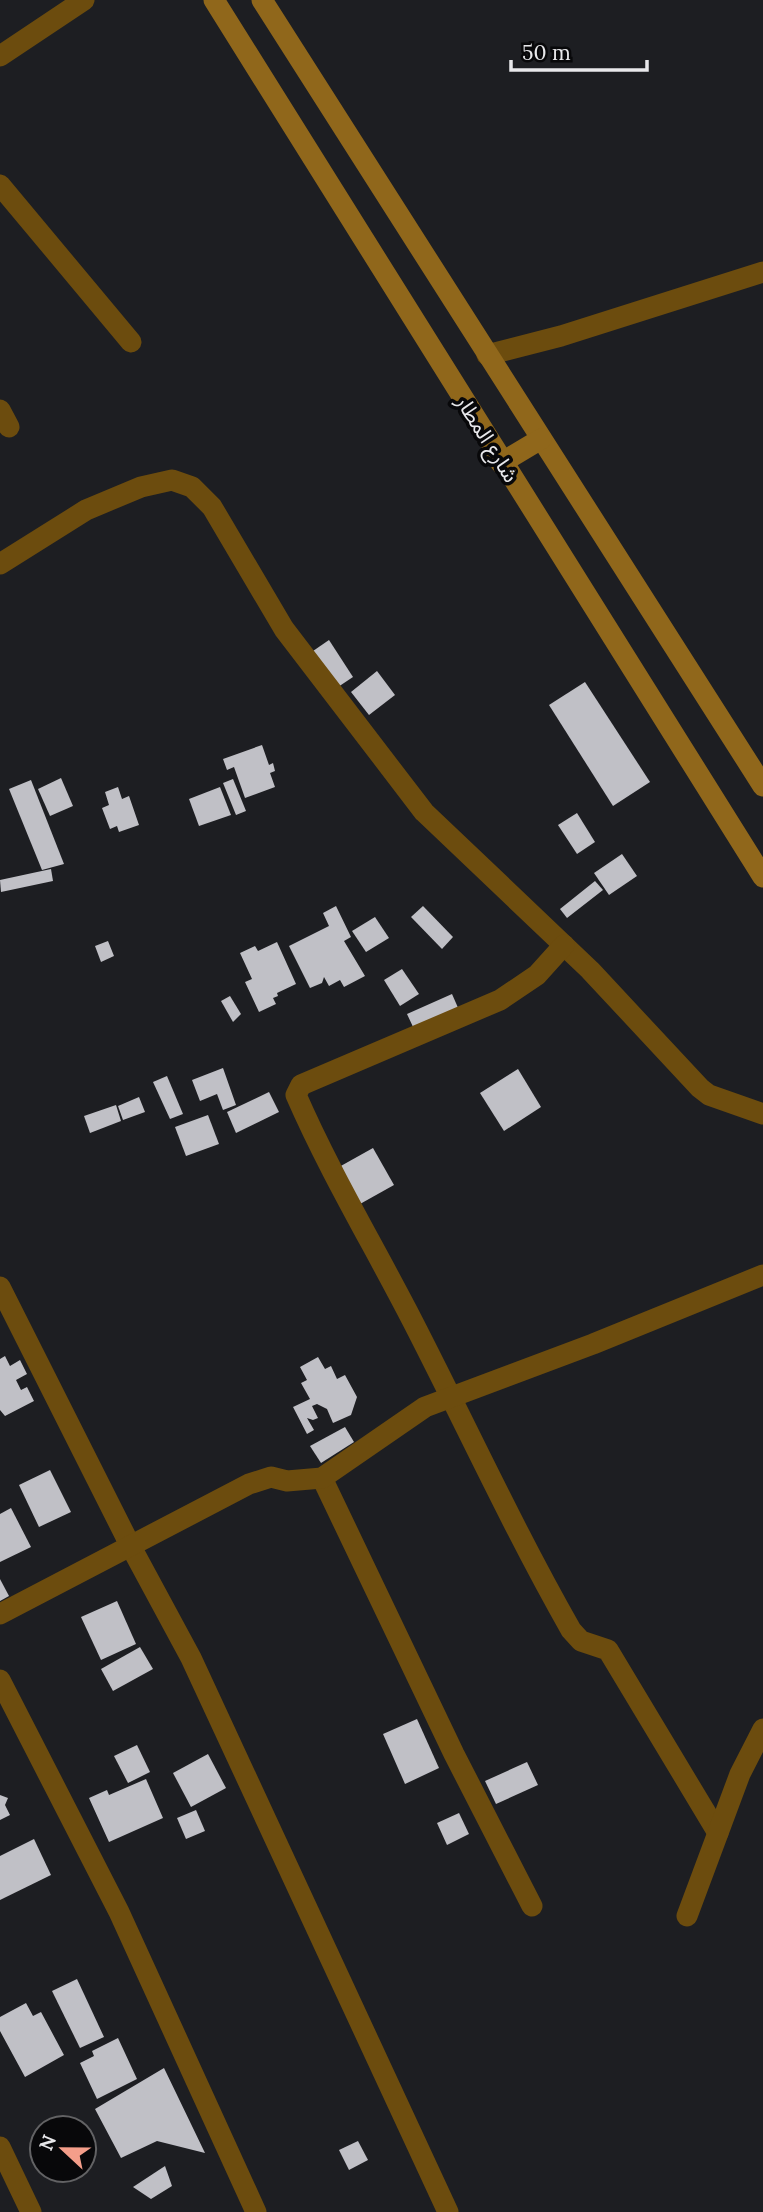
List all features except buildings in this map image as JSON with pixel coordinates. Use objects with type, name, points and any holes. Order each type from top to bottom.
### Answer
[{"type":"street","points":[[0,56],[84,0]]},
{"type":"street","name":"شارع المطار","points":[[214,0],[501,463],[763,877]]},
{"type":"street","points":[[262,0],[763,786]]},
{"type":"street","points":[[0,185],[131,342]]},
{"type":"street","points":[[487,355],[561,337],[763,272]]},
{"type":"street","points":[[501,463],[541,439]]},
{"type":"street","points":[[0,564],[86,510],[130,492],[172,480],[192,487],[212,507],[284,629],[424,812],[564,945],[700,1088],[709,1095],[763,1114]]},
{"type":"street","points":[[564,945],[537,975],[500,1000],[366,1055],[296,1089],[296,1095],[329,1168],[377,1253],[482,1465],[575,1637],[608,1650],[718,1833]]},
{"type":"street","points":[[0,1614],[249,1484],[271,1477],[287,1481],[322,1478],[425,1407],[593,1344],[763,1275]]},
{"type":"street","points":[[0,1287],[130,1545],[191,1658],[448,2212]]},
{"type":"street","points":[[322,1478],[454,1754],[531,1906]]},
{"type":"street","points":[[0,1681],[119,1912],[256,2212]]},
{"type":"street","points":[[687,1916],[740,1774],[763,1729]]},
{"type":"street","points":[[0,2147],[32,2212]]}]
